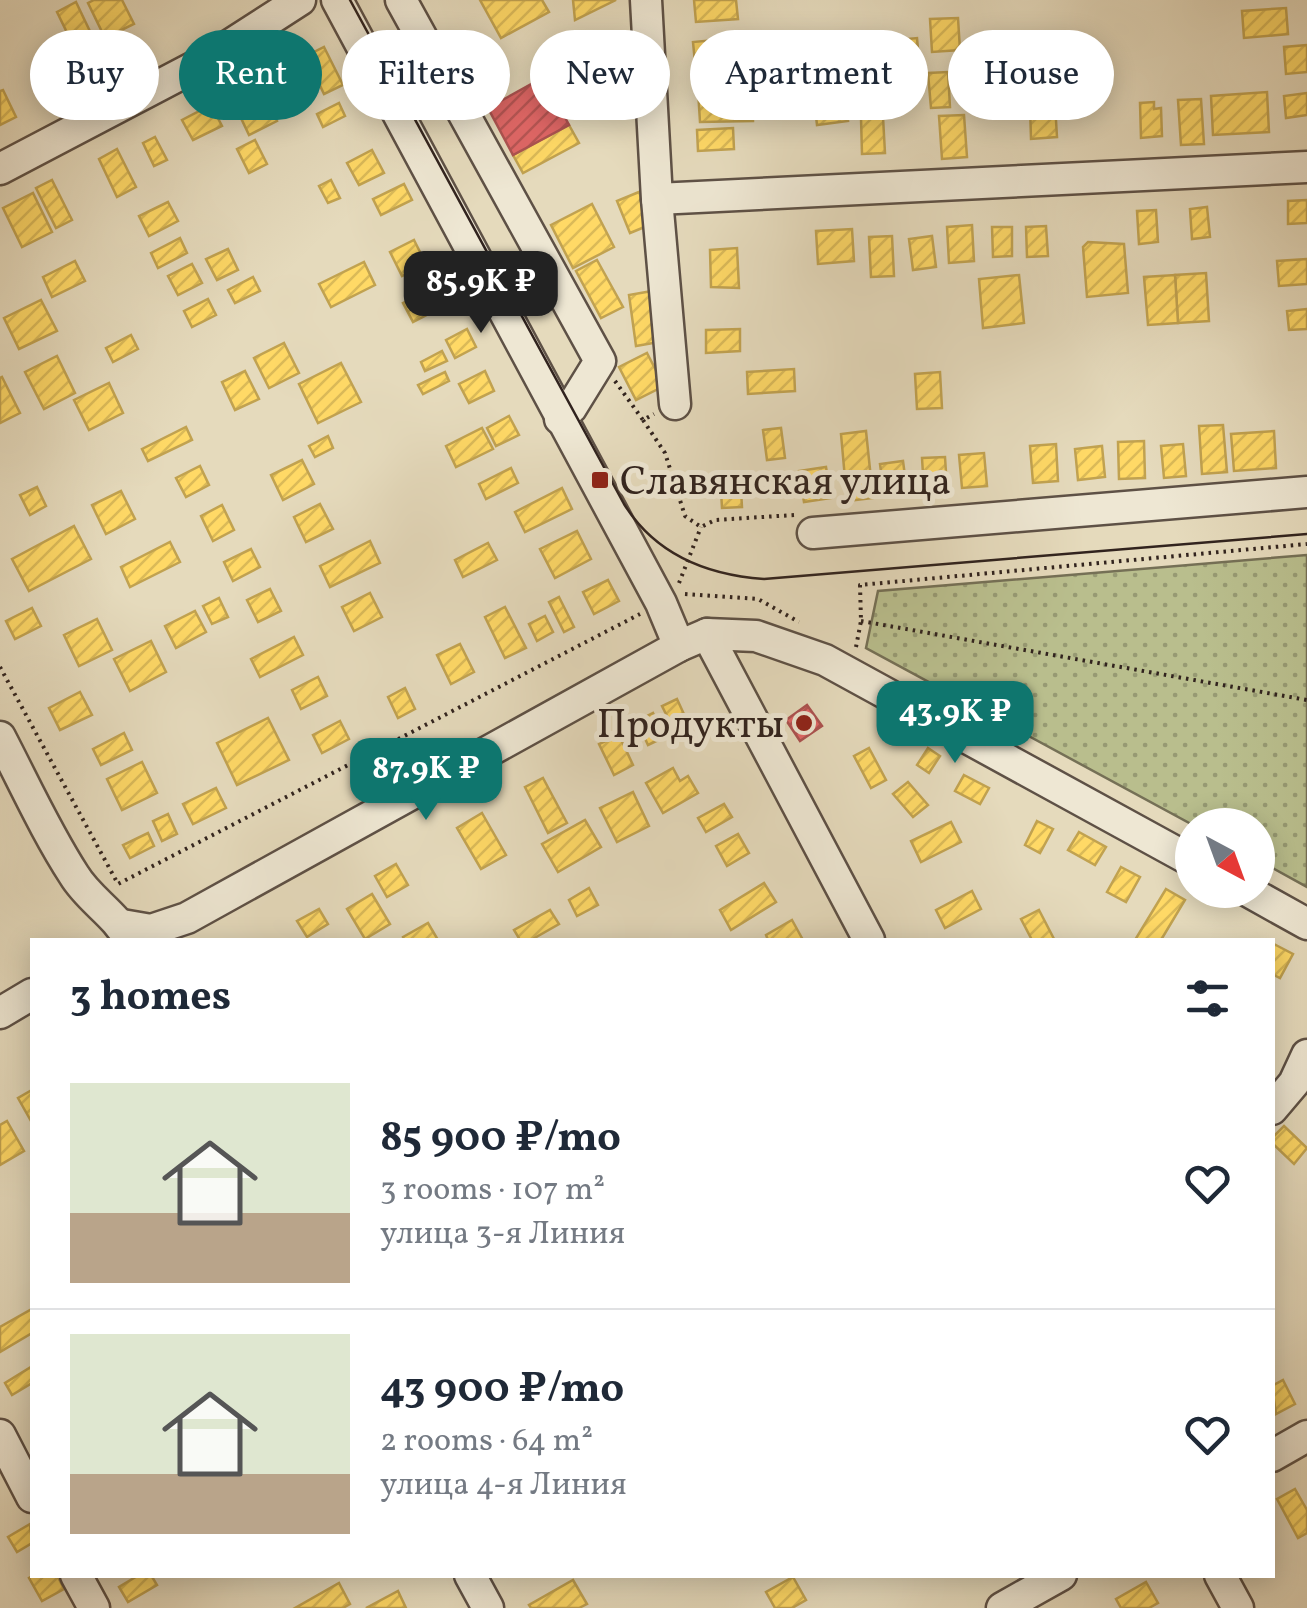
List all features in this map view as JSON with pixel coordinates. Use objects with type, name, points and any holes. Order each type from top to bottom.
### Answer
[{"type":"street","points":[[0,168],[202,62],[300,0]]},
{"type":"street","points":[[336,0],[560,419],[673,598],[704,638],[868,938]]},
{"type":"street","points":[[401,0],[600,362],[560,419]]},
{"type":"street","points":[[646,0],[657,199],[675,404]]},
{"type":"street","points":[[657,199],[1307,167]]},
{"type":"street","points":[[813,532],[1307,492]]},
{"type":"street","points":[[0,737],[74,877],[120,935],[187,918],[704,638],[756,636],[826,660],[1175,852]]},
{"type":"street","points":[[1275,906],[1307,924]]},
{"type":"street","points":[[0,1014],[30,995]]},
{"type":"street","points":[[1275,1105],[1294,1082],[1307,1055]]},
{"type":"street","points":[[0,1435],[30,1493]]},
{"type":"street","points":[[1275,1454],[1307,1436]]},
{"type":"street","points":[[78,1578],[94,1608]]},
{"type":"street","points":[[472,1578],[488,1608]]},
{"type":"street","points":[[1002,1608],[1056,1578]]},
{"type":"street","points":[[1222,1578],[1238,1608]]},
{"type":"path","points":[[600,362],[643,420],[675,404]]},
{"type":"path","points":[[673,598],[701,527]]},
{"type":"path","points":[[846,648],[856,653],[860,585],[1307,544]]},
{"type":"path","points":[[0,667],[118,884],[673,598],[758,598],[805,625]]},
{"type":"path","points":[[860,622],[1307,700]]},
{"type":"green space","points":[[1307,555],[1307,887],[1275,869],[1275,808],[1175,808],[1175,815],[866,648],[878,591]]},
{"type":"building: Homes","points":[[122,0],[134,24],[122,30],[101,30],[88,3]]},
{"type":"building: Homes","points":[[480,0],[542,0],[549,12],[510,33],[510,30],[497,30]]},
{"type":"building: Homes","points":[[573,0],[616,0],[575,20]]},
{"type":"building: Homes","points":[[694,0],[736,0],[738,19],[696,22]]},
{"type":"building: Homes","points":[[76,2],[89,30],[66,30],[57,12]]},
{"type":"building: Homes","points":[[1286,8],[1288,34],[1244,38],[1242,11]]},
{"type":"building: Homes","points":[[958,18],[959,30],[948,30],[948,51],[932,52],[930,19]]},
{"type":"building: Homes","points":[[1307,45],[1307,72],[1286,74],[1284,47]]},
{"type":"building: Homes","points":[[322,48],[342,83],[324,94],[322,90]]},
{"type":"building: Homes","points":[[948,72],[948,107],[931,108],[928,73]]},
{"type":"building: Homes","points":[[3,90],[16,117],[0,125],[0,91]]},
{"type":"building: Homes","points":[[1267,92],[1269,132],[1213,135],[1211,96]]},
{"type":"building: Homes","points":[[1307,93],[1307,115],[1286,118],[1284,96]]},
{"type":"building: Homes","points":[[1201,99],[1204,144],[1181,145],[1178,100]]},
{"type":"building: Homes","points":[[1154,102],[1154,109],[1161,108],[1162,136],[1141,138],[1140,103]]},
{"type":"building: Homes","points":[[339,103],[342,118],[323,127],[322,112]]},
{"type":"building: Homes","points":[[939,116],[964,120],[967,157],[942,159]]},
{"type":"building: Homes","points":[[182,120],[219,120],[222,126],[193,140]]},
{"type":"building: Homes","points":[[242,120],[277,120],[277,121],[249,135]]},
{"type":"building: Homes","points":[[700,120],[753,120],[753,121]]},
{"type":"building: Homes","points":[[816,120],[848,120],[848,121],[817,125]]},
{"type":"building: Homes","points":[[861,120],[883,120],[885,153],[862,154]]},
{"type":"building: Homes","points":[[1030,120],[1056,120],[1057,137],[1031,139]]},
{"type":"building: Homes","points":[[569,125],[579,143],[523,173],[513,155]]},
{"type":"building: Homes","points":[[733,128],[734,149],[698,151],[697,130]]},
{"type":"building: Homes","points":[[155,137],[167,160],[154,166],[143,143]]},
{"type":"building: Homes","points":[[255,140],[267,164],[249,173],[237,149]]},
{"type":"building: Homes","points":[[117,149],[136,187],[117,197],[99,159]]},
{"type":"building: Homes","points":[[372,150],[384,173],[359,185],[347,163]]},
{"type":"building: Homes","points":[[52,180],[72,220],[56,228],[36,188]]},
{"type":"building: Homes","points":[[331,180],[340,198],[328,203],[319,186]]},
{"type":"building: Homes","points":[[404,184],[412,200],[381,215],[373,199]]},
{"type":"building: Homes","points":[[639,192],[652,224],[630,233],[617,201]]},
{"type":"building: Homes","points":[[33,193],[52,232],[22,247],[3,208]]},
{"type":"building: Homes","points":[[1307,200],[1307,223],[1288,224],[1288,201]]},
{"type":"building: Homes","points":[[168,202],[178,221],[149,236],[139,216]]},
{"type":"building: Homes","points":[[592,204],[614,247],[573,268],[551,225]]},
{"type":"building: Homes","points":[[1207,207],[1210,237],[1192,239],[1190,209]]},
{"type":"building: Homes","points":[[1156,210],[1158,242],[1139,244],[1137,211]]},
{"type":"building: Homes","points":[[972,225],[974,261],[949,263],[947,227]]},
{"type":"building: Homes","points":[[1046,226],[1048,256],[1027,257],[1026,227]]},
{"type":"building: Homes","points":[[992,227],[1012,227],[1012,256],[993,257]]},
{"type":"building: Homes","points":[[852,229],[854,261],[818,264],[816,231]]},
{"type":"building: Homes","points":[[892,236],[894,276],[871,277],[869,237]]},
{"type":"building: Homes","points":[[932,236],[936,267],[913,270],[909,239]]},
{"type":"building: Homes","points":[[180,238],[187,253],[158,268],[151,253]]},
{"type":"building: Homes","points":[[414,240],[426,264],[402,276],[390,252]]},
{"type":"building: Homes","points":[[1088,242],[1124,244],[1128,293],[1087,297],[1083,247]]},
{"type":"building: Homes","points":[[737,248],[739,288],[711,287],[710,250]]},
{"type":"building: Homes","points":[[228,249],[238,270],[217,280],[206,259]]},
{"type":"building: Homes","points":[[1307,259],[1307,284],[1279,286],[1277,261]]},
{"type":"building: Homes","points":[[597,260],[623,307],[601,318],[576,271]]},
{"type":"building: Homes","points":[[75,261],[85,281],[52,297],[43,277]]},
{"type":"building: Homes","points":[[364,262],[375,285],[331,307],[319,284]]},
{"type":"building: Homes","points":[[192,264],[202,283],[178,295],[168,276]]},
{"type":"building: Homes","points":[[1206,273],[1209,321],[1178,323],[1175,275]]},
{"type":"building: Homes","points":[[1019,275],[1024,323],[983,328],[979,279]]},
{"type":"building: Homes","points":[[1175,275],[1178,323],[1148,325],[1144,277]]},
{"type":"building: Homes","points":[[253,277],[260,291],[235,303],[228,290]]},
{"type":"building: Homes","points":[[439,285],[448,304],[413,322],[403,303]]},
{"type":"building: Homes","points":[[652,291],[659,342],[636,346],[629,295]]},
{"type":"building: Homes","points":[[208,299],[216,315],[192,327],[184,311]]},
{"type":"building: Homes","points":[[41,300],[57,331],[19,349],[4,318]]},
{"type":"building: Homes","points":[[1307,309],[1307,329],[1289,330],[1287,311]]},
{"type":"building: Homes","points":[[467,329],[476,347],[455,358],[446,340]]},
{"type":"building: Homes","points":[[740,329],[740,351],[706,353],[706,330]]},
{"type":"building: Homes","points":[[131,335],[138,349],[113,362],[106,348]]},
{"type":"building: Homes","points":[[284,343],[299,373],[269,388],[254,358]]},
{"type":"building: Homes","points":[[442,351],[447,361],[425,371],[421,362]]},
{"type":"building: Homes","points":[[647,353],[664,386],[636,400],[619,367]]},
{"type":"building: Homes","points":[[57,356],[75,393],[44,409],[25,372]]},
{"type":"building: Homes","points":[[341,363],[361,402],[318,423],[299,384]]},
{"type":"building: Homes","points":[[794,369],[795,391],[748,394],[747,372]]},
{"type":"building: Homes","points":[[245,371],[259,399],[235,410],[222,382]]},
{"type":"building: Homes","points":[[485,371],[494,391],[469,403],[459,384]]},
{"type":"building: Homes","points":[[445,372],[449,381],[423,394],[418,385]]},
{"type":"building: Homes","points":[[940,372],[942,408],[917,409],[915,374]]},
{"type":"building: Homes","points":[[0,378],[20,413],[0,423]]},
{"type":"building: Homes","points":[[109,383],[123,413],[89,430],[74,400]]},
{"type":"building: Homes","points":[[509,416],[519,435],[496,446],[487,428]]},
{"type":"building: Homes","points":[[1223,425],[1227,472],[1202,474],[1199,426]]},
{"type":"building: Homes","points":[[186,427],[192,440],[148,461],[142,449]]},
{"type":"building: Homes","points":[[482,428],[493,449],[456,467],[446,446]]},
{"type":"building: Homes","points":[[781,428],[785,458],[767,460],[763,430]]},
{"type":"building: Homes","points":[[866,431],[873,498],[847,501],[841,434]]},
{"type":"building: Homes","points":[[1274,431],[1276,468],[1234,471],[1231,434]]},
{"type":"building: Homes","points":[[328,436],[333,448],[315,457],[309,446]]},
{"type":"building: Homes","points":[[1144,441],[1145,478],[1119,479],[1118,442]]},
{"type":"building: Homes","points":[[1056,444],[1058,481],[1033,483],[1030,446]]},
{"type":"building: Homes","points":[[1183,444],[1186,476],[1164,478],[1161,446]]},
{"type":"building: Homes","points":[[1102,446],[1105,477],[1078,480],[1075,449]]},
{"type":"building: Homes","points":[[984,453],[987,486],[962,488],[959,455]]},
{"type":"building: Homes","points":[[945,457],[947,488],[924,490],[922,458]]},
{"type":"building: Homes","points":[[302,460],[314,484],[283,500],[271,475]]},
{"type":"building: Homes","points":[[903,461],[907,491],[884,494],[880,464]]},
{"type":"building: Homes","points":[[200,466],[209,485],[186,497],[176,478]]},
{"type":"building: Homes","points":[[826,467],[831,498],[804,502],[799,471]]},
{"type":"building: Homes","points":[[511,468],[518,483],[486,499],[479,484]]},
{"type":"building: Homes","points":[[740,473],[742,507],[722,508],[720,474]]},
{"type":"building: Homes","points":[[37,487],[46,506],[30,515],[20,495]]},
{"type":"building: Homes","points":[[562,488],[572,509],[525,532],[515,512]]},
{"type":"building: Homes","points":[[121,491],[135,519],[106,534],[92,505]]},
{"type":"building: Homes","points":[[320,504],[333,529],[306,542],[294,517]]},
{"type":"building: Homes","points":[[222,505],[234,530],[213,541],[201,516]]},
{"type":"building: Homes","points":[[74,526],[91,559],[29,591],[12,559]]},
{"type":"building: Homes","points":[[577,531],[591,559],[555,578],[540,549]]},
{"type":"building: Homes","points":[[370,541],[380,563],[330,587],[320,566]]},
{"type":"building: Homes","points":[[170,542],[180,562],[130,587],[121,567]]},
{"type":"building: Homes","points":[[488,543],[497,560],[463,577],[455,560]]},
{"type":"building: Homes","points":[[251,549],[260,567],[233,581],[224,562]]},
{"type":"building: Homes","points":[[608,580],[619,601],[594,614],[583,592]]},
{"type":"building: Homes","points":[[270,589],[281,611],[258,622],[247,600]]},
{"type":"building: Homes","points":[[370,593],[382,617],[354,631],[342,607]]},
{"type":"building: Homes","points":[[559,597],[574,627],[564,632],[549,602]]},
{"type":"building: Homes","points":[[219,598],[228,617],[212,624],[203,606]]},
{"type":"building: Homes","points":[[505,607],[526,648],[505,658],[485,617]]},
{"type":"building: Homes","points":[[32,608],[41,626],[15,639],[6,621]]},
{"type":"building: Homes","points":[[195,611],[206,632],[176,648],[165,626]]},
{"type":"building: Homes","points":[[545,616],[553,632],[537,641],[529,624]]},
{"type":"building: Homes","points":[[97,619],[112,650],[79,666],[64,635]]},
{"type":"building: Homes","points":[[294,637],[303,655],[260,677],[251,659]]},
{"type":"building: Homes","points":[[151,641],[166,672],[130,691],[114,659]]},
{"type":"building: Homes","points":[[460,644],[474,672],[451,684],[437,655]]},
{"type":"building: Homes","points":[[318,677],[327,696],[301,709],[292,690]]},
{"type":"building: Homes","points":[[405,688],[415,709],[398,718],[388,697]]},
{"type":"building: Homes","points":[[80,692],[92,715],[60,730],[49,708]]},
{"type":"building: Homes","points":[[677,699],[688,723],[674,730],[662,706]]},
{"type":"building: Homes","points":[[653,713],[665,737],[648,745],[637,721]]},
{"type":"building: Homes","points":[[268,718],[289,760],[237,785],[217,743]]},
{"type":"building: Homes","points":[[340,721],[349,739],[322,753],[313,735]]},
{"type":"building: Homes","points":[[124,733],[132,750],[101,765],[93,749]]},
{"type":"building: Homes","points":[[619,735],[633,765],[614,775],[599,744]]},
{"type":"building: Homes","points":[[869,748],[886,780],[871,788],[854,756]]},
{"type":"building: Homes","points":[[928,748],[940,756],[929,773],[917,765]]},
{"type":"building: Homes","points":[[142,762],[157,793],[122,810],[107,779]]},
{"type":"building: Homes","points":[[673,768],[680,781],[688,776],[698,793],[663,813],[646,783]]},
{"type":"building: Homes","points":[[964,775],[989,788],[980,804],[955,791]]},
{"type":"building: Homes","points":[[543,778],[567,823],[548,833],[525,787]]},
{"type":"building: Homes","points":[[908,782],[928,805],[913,817],[893,794]]},
{"type":"building: Homes","points":[[216,788],[226,808],[193,824],[183,804]]},
{"type":"building: Homes","points":[[633,792],[649,826],[617,842],[600,808]]},
{"type":"building: Homes","points":[[724,804],[732,817],[706,832],[698,818]]},
{"type":"building: Homes","points":[[482,813],[506,855],[481,869],[457,828]]},
{"type":"building: Homes","points":[[168,814],[177,834],[162,841],[153,821]]},
{"type":"building: Homes","points":[[585,820],[601,847],[558,872],[542,844]]},
{"type":"building: Homes","points":[[1037,821],[1053,829],[1040,853],[1025,845]]},
{"type":"building: Homes","points":[[951,822],[961,842],[921,862],[911,841]]},
{"type":"building: Homes","points":[[1079,832],[1106,847],[1095,865],[1068,850]]},
{"type":"building: Homes","points":[[148,833],[154,846],[130,858],[123,845]]},
{"type":"building: Homes","points":[[738,834],[749,853],[727,866],[716,846]]},
{"type":"building: Homes","points":[[396,864],[408,885],[387,897],[375,876]]},
{"type":"building: Homes","points":[[1121,867],[1140,877],[1126,902],[1107,892]]},
{"type":"building: Homes","points":[[764,883],[776,902],[731,930],[720,910]]},
{"type":"building: Homes","points":[[589,888],[598,905],[577,916],[569,900]]},
{"type":"building: Homes","points":[[1166,889],[1175,894],[1175,908],[1180,908],[1162,938],[1136,938]]},
{"type":"building: Homes","points":[[972,891],[981,909],[945,928],[936,910]]},
{"type":"building: Homes","points":[[372,894],[390,924],[364,938],[347,909]]},
{"type":"building: Homes","points":[[319,909],[328,924],[307,937],[297,921]]},
{"type":"building: Homes","points":[[550,910],[559,924],[534,938],[519,938],[514,930]]},
{"type":"building: Homes","points":[[1039,910],[1053,938],[1031,938],[1021,919]]},
{"type":"building: Homes","points":[[792,920],[802,938],[767,938],[766,935]]},
{"type":"building: Homes","points":[[428,923],[437,938],[403,938]]},
{"type":"building: Homes","points":[[1275,945],[1293,954],[1280,978],[1275,976]]},
{"type":"building: Homes","points":[[30,1091],[30,1119],[18,1098]]},
{"type":"building: Homes","points":[[7,1121],[24,1151],[0,1165],[0,1125]]},
{"type":"building: Homes","points":[[1284,1126],[1307,1148],[1294,1164],[1275,1146],[1275,1135]]},
{"type":"building: Homes","points":[[30,1310],[30,1334],[0,1352],[0,1327]]},
{"type":"building: Homes","points":[[30,1368],[30,1384],[12,1395],[5,1383]]},
{"type":"building: Homes","points":[[1283,1380],[1295,1404],[1276,1414],[1275,1407],[1275,1384]]},
{"type":"building: Homes","points":[[1295,1489],[1307,1510],[1307,1533],[1298,1538],[1277,1499]]},
{"type":"building: Homes","points":[[30,1524],[30,1544],[17,1552],[8,1537]]},
{"type":"building: Homes","points":[[29,1578],[58,1578],[64,1589],[42,1601]]},
{"type":"building: Homes","points":[[134,1578],[153,1578],[157,1585],[128,1602],[119,1587]]},
{"type":"building: Homes","points":[[794,1578],[806,1600],[792,1608],[775,1608],[766,1592]]},
{"type":"building: Homes","points":[[573,1580],[587,1604],[579,1608],[529,1605]]},
{"type":"building: Homes","points":[[1146,1582],[1158,1603],[1149,1608],[1121,1608],[1116,1599]]},
{"type":"building: Homes","points":[[339,1583],[350,1604],[343,1608],[295,1608]]},
{"type":"building: Homes","points":[[398,1591],[406,1608],[366,1608]]},
{"type":"building: Shops","points":[[530,85],[530,120],[566,120],[569,125],[513,155],[494,120],[510,120],[510,96]]},
{"type":"building: Shops","name":"Продукты","points":[[807,705],[822,726],[800,741],[786,720]]},
{"type":"tram line","points":[[350,0],[624,504],[651,536],[684,559],[722,573],[764,579],[1307,534]]},
{"type":"place","name":"Славянская улица","points":[[600,480]]},
{"type":"place","name":"Продукты","points":[[804,723]]}]
